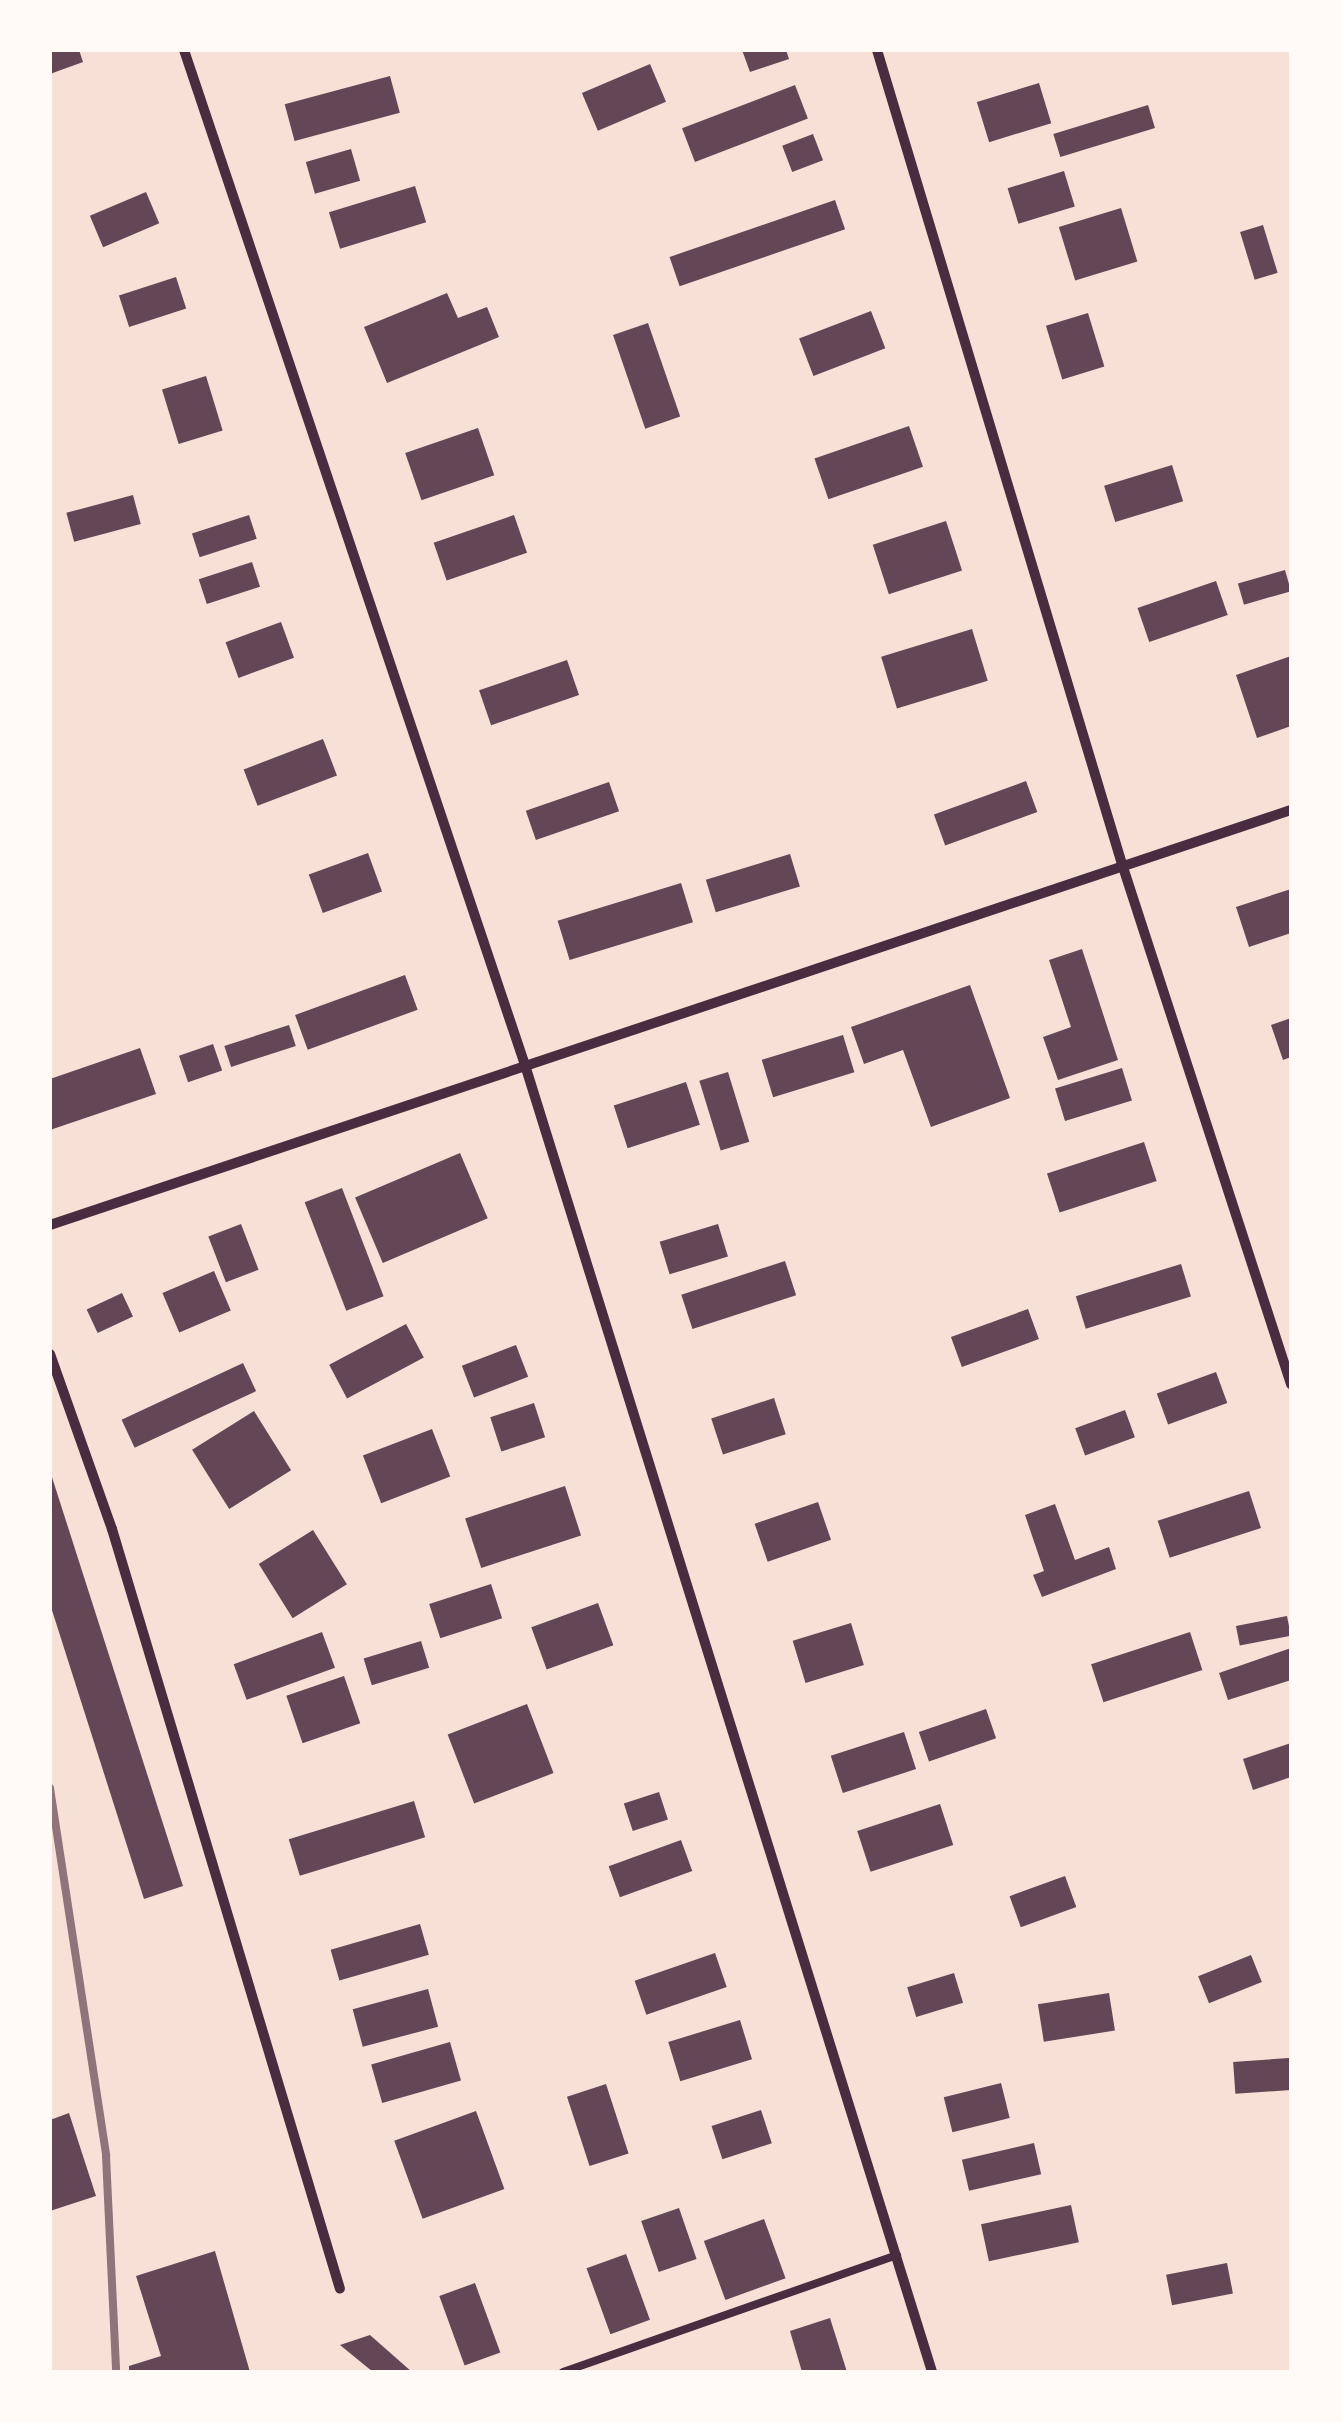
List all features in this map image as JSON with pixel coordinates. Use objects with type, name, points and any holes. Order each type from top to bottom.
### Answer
[{"type":"street","points":[[184,50],[525,1065],[932,2372]]},
{"type":"street","points":[[877,50],[1122,864],[1291,1384]]},
{"type":"street","points":[[50,1224],[1291,810]]},
{"type":"street","points":[[50,1354],[112,1529],[340,2289]]},
{"type":"lane","points":[[562,2372],[897,2255]]},
{"type":"building","points":[[50,50],[79,50],[83,62],[50,74]]},
{"type":"building","points":[[742,50],[786,50],[789,59],[750,72]]},
{"type":"building","points":[[650,64],[666,102],[598,131],[582,93]]},
{"type":"building","points":[[390,76],[400,113],[295,141],[285,104]]},
{"type":"building","points":[[1039,83],[1051,123],[989,142],[977,102]]},
{"type":"building","points":[[795,85],[808,119],[695,162],[682,128]]},
{"type":"building","points":[[1148,105],[1155,128],[1060,157],[1053,134]]},
{"type":"building","points":[[813,134],[823,160],[792,172],[782,146]]},
{"type":"building","points":[[351,149],[360,181],[315,194],[306,162]]},
{"type":"building","points":[[1064,171],[1075,206],[1018,224],[1008,188]]},
{"type":"building","points":[[415,186],[426,222],[340,249],[329,212]]},
{"type":"building","points":[[146,192],[159,223],[103,247],[90,216]]},
{"type":"building","points":[[835,200],[845,229],[680,286],[670,257]]},
{"type":"building","points":[[1121,208],[1137,262],[1075,281],[1059,227]]},
{"type":"building","points":[[1263,225],[1278,273],[1255,280],[1240,232]]},
{"type":"building","points":[[176,277],[186,308],[129,327],[119,296]]},
{"type":"building","points":[[447,293],[458,318],[487,307],[499,337],[387,383],[364,327]]},
{"type":"building","points":[[871,311],[885,348],[813,376],[799,339]]},
{"type":"building","points":[[1088,313],[1104,367],[1062,379],[1046,326]]},
{"type":"building","points":[[648,323],[680,417],[645,429],[613,335]]},
{"type":"building","points":[[206,376],[223,431],[179,444],[162,389]]},
{"type":"building","points":[[909,426],[923,467],[828,499],[814,459]]},
{"type":"building","points":[[478,428],[494,475],[421,500],[405,453]]},
{"type":"building","points":[[1172,465],[1183,501],[1115,522],[1104,486]]},
{"type":"building","points":[[133,495],[141,524],[74,542],[66,513]]},
{"type":"building","points":[[249,515],[257,539],[200,557],[192,534]]},
{"type":"building","points":[[514,515],[527,553],[447,580],[434,543]]},
{"type":"building","points":[[946,521],[962,570],[889,594],[873,545]]},
{"type":"building","points":[[252,562],[260,587],[207,604],[199,579]]},
{"type":"building","points":[[1285,570],[1291,591],[1244,605],[1238,584]]},
{"type":"building","points":[[1216,581],[1228,615],[1149,642],[1138,608]]},
{"type":"building","points":[[281,622],[294,658],[239,678],[226,642]]},
{"type":"building","points":[[972,629],[988,681],[897,708],[881,657]]},
{"type":"building","points":[[1291,656],[1291,726],[1257,738],[1236,675]]},
{"type":"building","points":[[567,660],[579,695],[491,725],[479,690]]},
{"type":"building","points":[[323,739],[337,775],[258,806],[244,769]]},
{"type":"building","points":[[1026,781],[1037,812],[945,846],[934,815]]},
{"type":"building","points":[[609,782],[619,811],[536,840],[526,811]]},
{"type":"building","points":[[368,853],[382,892],[323,913],[309,875]]},
{"type":"building","points":[[790,854],[800,887],[716,912],[706,880]]},
{"type":"building","points":[[681,883],[693,922],[570,960],[558,921]]},
{"type":"building","points":[[1291,889],[1291,933],[1249,947],[1236,907]]},
{"type":"building","points":[[1082,949],[1118,1060],[1058,1080],[1043,1037],[1071,1027],[1049,960]]},
{"type":"building","points":[[405,975],[418,1010],[308,1050],[295,1015]]},
{"type":"building","points":[[970,985],[1010,1098],[931,1127],[903,1050],[864,1064],[851,1027]]},
{"type":"building","points":[[1291,1018],[1291,1057],[1283,1060],[1271,1025]]},
{"type":"building","points":[[289,1025],[296,1046],[231,1067],[224,1046]]},
{"type":"building","points":[[843,1035],[854,1072],[773,1097],[762,1060]]},
{"type":"building","points":[[213,1044],[222,1070],[188,1082],[179,1056]]},
{"type":"building","points":[[140,1048],[156,1094],[50,1130],[50,1079]]},
{"type":"building","points":[[1122,1068],[1132,1101],[1065,1121],[1055,1088]]},
{"type":"building","points":[[728,1072],[749,1142],[721,1151],[699,1081]]},
{"type":"building","points":[[686,1082],[700,1125],[628,1148],[614,1105]]},
{"type":"building","points":[[1144,1142],[1157,1181],[1060,1213],[1047,1174]]},
{"type":"building","points":[[460,1153],[488,1218],[383,1263],[355,1198]]},
{"type":"building","points":[[342,1188],[384,1296],[346,1311],[305,1202]]},
{"type":"building","points":[[241,1224],[259,1270],[226,1282],[208,1237]]},
{"type":"building","points":[[718,1224],[728,1257],[670,1274],[660,1242]]},
{"type":"building","points":[[785,1261],[796,1295],[692,1329],[681,1295]]},
{"type":"building","points":[[1181,1264],[1191,1297],[1086,1329],[1076,1296]]},
{"type":"building","points":[[214,1271],[231,1311],[179,1332],[162,1293]]},
{"type":"building","points":[[122,1293],[133,1317],[98,1333],[87,1309]]},
{"type":"building","points":[[1028,1309],[1039,1339],[962,1367],[951,1337]]},
{"type":"building","points":[[406,1324],[424,1358],[347,1398],[329,1365]]},
{"type":"building","points":[[516,1345],[528,1377],[474,1398],[462,1366]]},
{"type":"building","points":[[243,1363],[256,1391],[135,1448],[122,1420]]},
{"type":"building","points":[[1216,1372],[1227,1403],[1168,1425],[1157,1394]]},
{"type":"building","points":[[774,1398],[786,1434],[723,1455],[711,1418]]},
{"type":"building","points":[[534,1403],[545,1437],[501,1451],[490,1417]]},
{"type":"building","points":[[1125,1410],[1135,1437],[1085,1455],[1075,1428]]},
{"type":"building","points":[[254,1411],[291,1470],[229,1509],[192,1450]]},
{"type":"building","points":[[432,1429],[450,1477],[381,1503],[363,1456]]},
{"type":"building","points":[[50,1471],[183,1886],[144,1899],[50,1604]]},
{"type":"building","points":[[565,1486],[581,1535],[481,1568],[465,1518]]},
{"type":"building","points":[[1249,1491],[1261,1528],[1170,1558],[1158,1521]]},
{"type":"building","points":[[818,1502],[831,1540],[768,1562],[755,1524]]},
{"type":"building","points":[[1055,1504],[1075,1560],[1109,1547],[1116,1569],[1042,1597],[1033,1575],[1044,1571],[1025,1515]]},
{"type":"building","points":[[313,1530],[347,1584],[293,1618],[259,1564]]},
{"type":"building","points":[[491,1584],[502,1618],[440,1638],[429,1604]]},
{"type":"building","points":[[598,1603],[613,1645],[547,1670],[531,1627]]},
{"type":"building","points":[[1287,1616],[1291,1636],[1240,1646],[1236,1626]]},
{"type":"building","points":[[851,1623],[864,1665],[806,1683],[793,1641]]},
{"type":"building","points":[[322,1632],[335,1668],[247,1700],[234,1664]]},
{"type":"building","points":[[1190,1632],[1202,1670],[1103,1702],[1091,1664]]},
{"type":"building","points":[[421,1641],[429,1668],[372,1685],[364,1659]]},
{"type":"building","points":[[1291,1648],[1291,1680],[1228,1700],[1219,1673]]},
{"type":"building","points":[[344,1676],[360,1723],[303,1743],[286,1696]]},
{"type":"building","points":[[527,1704],[554,1773],[474,1804],[448,1734]]},
{"type":"building","points":[[986,1709],[996,1738],[929,1761],[919,1732]]},
{"type":"building","points":[[904,1732],[916,1769],[843,1793],[831,1756]]},
{"type":"building","points":[[1291,1743],[1291,1777],[1253,1790],[1243,1759]]},
{"type":"building","points":[[659,1792],[668,1820],[633,1831],[624,1803]]},
{"type":"building","points":[[414,1801],[425,1837],[300,1876],[289,1839]]},
{"type":"building","points":[[940,1804],[953,1845],[871,1872],[857,1831]]},
{"type":"building","points":[[681,1840],[692,1871],[620,1897],[609,1866]]},
{"type":"building","points":[[1065,1876],[1076,1907],[1021,1927],[1010,1896]]},
{"type":"building","points":[[420,1924],[429,1955],[339,1980],[331,1950]]},
{"type":"building","points":[[715,1953],[727,1987],[646,2015],[635,1981]]},
{"type":"building","points":[[1251,1955],[1262,1982],[1209,2003],[1198,1976]]},
{"type":"building","points":[[954,1973],[963,2003],[916,2017],[907,1987]]},
{"type":"building","points":[[428,1989],[438,2027],[363,2047],[353,2009]]},
{"type":"building","points":[[1109,1993],[1115,2031],[1044,2042],[1038,2004]]},
{"type":"building","points":[[740,2020],[752,2059],[680,2081],[668,2042]]},
{"type":"building","points":[[450,2042],[461,2080],[382,2103],[371,2065]]},
{"type":"building","points":[[1289,2058],[1291,2090],[1235,2094],[1233,2062]]},
{"type":"building","points":[[1001,2083],[1010,2118],[952,2132],[944,2097]]},
{"type":"building","points":[[606,2084],[629,2153],[590,2166],[567,2097]]},
{"type":"building","points":[[761,2110],[772,2143],[722,2159],[712,2126]]},
{"type":"building","points":[[476,2111],[504,2189],[423,2219],[394,2141]]},
{"type":"building","points":[[69,2113],[96,2196],[50,2211],[50,2120]]},
{"type":"building","points":[[1034,2143],[1041,2174],[969,2191],[962,2160]]},
{"type":"building","points":[[1071,2205],[1079,2242],[989,2261],[981,2224]]},
{"type":"building","points":[[679,2208],[697,2259],[659,2272],[641,2221]]},
{"type":"building","points":[[764,2219],[786,2278],[725,2300],[704,2241]]},
{"type":"building","points":[[215,2251],[250,2372],[129,2372],[129,2366],[161,2356],[136,2276]]},
{"type":"building","points":[[626,2254],[650,2320],[610,2334],[587,2268]]},
{"type":"building","points":[[1227,2263],[1233,2293],[1172,2305],[1166,2275]]},
{"type":"building","points":[[475,2283],[500,2353],[465,2366],[439,2296]]},
{"type":"building","points":[[830,2318],[847,2372],[802,2372],[790,2331]]},
{"type":"building","points":[[370,2335],[412,2372],[373,2372],[340,2345]]},
{"type":"railway","points":[[50,1788],[106,2156],[116,2372]]}]
